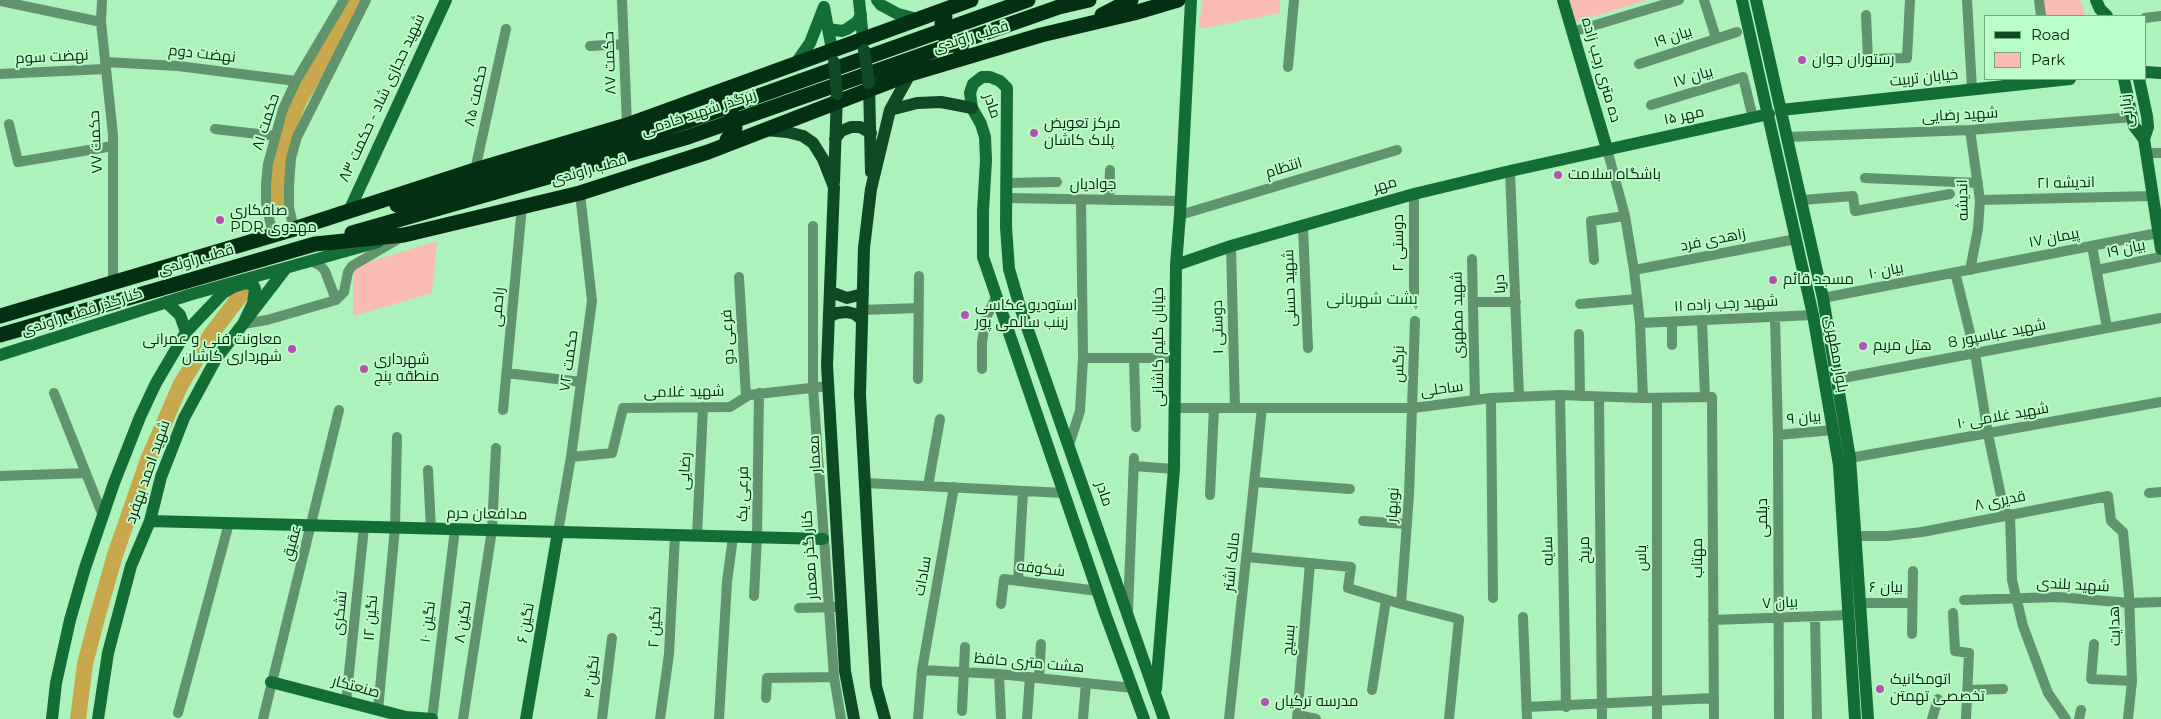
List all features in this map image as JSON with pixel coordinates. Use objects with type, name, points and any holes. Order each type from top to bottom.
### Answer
[{"type":"highway","name":"زیرگذر شهید خادمی","points":[[370,204],[398,205],[484,182],[688,121],[1028,0]]},
{"type":"highway","name":"زیرگذر شهید خادمی","points":[[315,244],[688,137],[1059,7],[1089,0]]},
{"type":"highway","points":[[1086,24],[1131,0]]},
{"type":"highway","name":"قطب راوندی","points":[[0,335],[315,244],[404,235],[580,193],[708,152],[766,130],[836,98],[910,74],[1042,35],[1134,13],[1178,0]]},
{"type":"highway","name":"قطب راوندی","points":[[0,316],[294,229],[475,170],[627,125],[796,63],[833,56],[917,19],[967,1]]},
{"type":"highway","points":[[967,1],[945,17],[942,24],[943,34],[950,43],[961,48],[1022,30],[1042,35]]},
{"type":"highway","points":[[627,125],[650,124],[703,105],[720,102],[728,108],[736,128],[727,140],[708,152]]},
{"type":"main road","points":[[863,44],[870,87],[871,189]]},
{"type":"main road","name":"معمار","points":[[833,56],[836,98],[831,292],[827,365],[835,607],[854,719]]},
{"type":"main road","points":[[885,719],[876,686],[860,395],[864,248],[871,189],[890,110],[910,74]]},
{"type":"main road","points":[[890,110],[917,103],[941,102],[972,108]]},
{"type":"main road","points":[[835,139],[841,131],[851,127],[860,127],[871,133]]},
{"type":"main road","name":"معمار","points":[[766,130],[803,136],[813,143],[823,159],[834,187]]},
{"type":"main road","points":[[831,292],[847,298],[864,294]]},
{"type":"main road","points":[[829,318],[837,313],[847,312],[862,315]]},
{"type":"street","name":"حکمت ۷۷","points":[[102,0],[101,22],[113,146],[113,283]]},
{"type":"street","name":"حکمت ۸۱","points":[[273,235],[266,203],[268,164],[283,109],[296,81],[344,0]]},
{"type":"street","points":[[294,229],[289,208],[289,185],[291,158],[297,137],[366,0]]},
{"type":"street","name":"شهید حجازی شاد - حکمت ۸۳","points":[[349,210],[446,0]]},
{"type":"street","name":"حکمت ۸۷","points":[[622,0],[627,125]]},
{"type":"street","points":[[858,0],[863,44]]},
{"type":"street","points":[[877,0],[881,5],[898,14],[917,19]]},
{"type":"street","name":"خیابان کلیم کاشانی","points":[[1156,694],[1174,469],[1176,265],[1191,0]]},
{"type":"street","points":[[1288,67],[1294,0]]},
{"type":"street","name":"ده متری رجب زاده","points":[[1564,0],[1607,149]]},
{"type":"street","points":[[1572,32],[1679,0]]},
{"type":"street","points":[[1704,0],[1716,38]]},
{"type":"street","name":"بلوار مطهری","points":[[1742,0],[1775,112],[1788,137],[1823,298],[1838,379],[1850,458],[1860,603],[1860,690],[1855,719]]},
{"type":"street","name":"بلوار مطهری","points":[[1756,0],[1796,239],[1812,315],[1839,466],[1849,614],[1860,690],[1868,719]]},
{"type":"street","points":[[1866,14],[1868,59],[1907,58],[1910,0]]},
{"type":"street","points":[[1967,0],[1972,89]]},
{"type":"street","points":[[2038,0],[2041,15]]},
{"type":"street","points":[[0,1],[101,22]]},
{"type":"street","points":[[823,4],[833,56]]},
{"type":"street","points":[[796,63],[810,43],[823,4]]},
{"type":"street","points":[[828,28],[847,29],[857,22],[861,15]]},
{"type":"street","points":[[2146,18],[2161,16]]},
{"type":"street","name":"حکمت ۸۵","points":[[475,170],[506,28]]},
{"type":"street","name":"بیان ۱۹","points":[[1640,64],[1736,32]]},
{"type":"street","points":[[590,46],[624,44]]},
{"type":"street","name":"نهضت دوم","points":[[105,66],[187,67],[296,81]]},
{"type":"street","name":"نهضت سوم","points":[[0,74],[105,66]]},
{"type":"street","points":[[2146,72],[2161,73]]},
{"type":"street","name":"مادر","points":[[1144,719],[1106,616],[983,257],[982,211],[986,160],[981,124],[972,108],[970,93],[973,84],[982,77],[995,79],[1007,88],[1006,249],[1009,269],[1020,308],[1070,446],[1164,719]]},
{"type":"street","name":"بیان ۱۷","points":[[1651,105],[1743,77],[1753,118]]},
{"type":"street","name":"خیابان تربیت","points":[[1775,112],[2049,80]]},
{"type":"street","name":"زیارتی","points":[[2124,80],[2134,126],[2144,139]]},
{"type":"street","name":"زیارتی","points":[[2139,80],[2147,116],[2148,128],[2144,139],[2161,249]]},
{"type":"street","name":"مهر ۱۵","points":[[1607,149],[1775,112]]},
{"type":"street","name":"شهید رضایی","points":[[1788,137],[1970,130],[2133,117]]},
{"type":"street","points":[[9,124],[18,162],[113,146]]},
{"type":"street","points":[[215,129],[275,136]]},
{"type":"street","name":"اندیشه","points":[[1970,130],[1980,200],[1978,229],[1970,270]]},
{"type":"street","points":[[1607,149],[1625,216],[1634,270],[1640,323],[1643,398]]},
{"type":"street","name":"مهر","points":[[1176,265],[1231,246],[1414,194],[1607,149]]},
{"type":"street","name":"انتظام","points":[[1180,215],[1397,150]]},
{"type":"street","points":[[2146,153],[2161,153]]},
{"type":"street","points":[[986,160],[1007,161]]},
{"type":"street","points":[[1109,200],[1110,170]]},
{"type":"street","name":"دریا","points":[[1510,171],[1519,396]]},
{"type":"street","points":[[1865,178],[1978,183]]},
{"type":"street","points":[[1006,183],[1057,182]]},
{"type":"street","name":"حکمت ۷۲","points":[[558,532],[582,382],[592,300],[580,193]]},
{"type":"street","name":"دوستی ۲","points":[[1414,194],[1414,292]]},
{"type":"street","points":[[1802,200],[1854,196],[1855,211],[1950,194]]},
{"type":"street","name":"اندیشه ۲۱","points":[[1980,200],[2153,196]]},
{"type":"street","name":"جوادیان","points":[[1006,198],[1181,201]]},
{"type":"street","points":[[1070,446],[1080,411],[1083,358],[1081,200]]},
{"type":"street","name":"راحمی","points":[[502,410],[522,206]]},
{"type":"street","points":[[1594,260],[1591,221],[1625,216]]},
{"type":"street","name":"کنار گذر معمار","points":[[813,226],[813,388],[823,539],[835,607],[834,677],[840,719]]},
{"type":"street","name":"شهید حسنی","points":[[1303,226],[1308,348]]},
{"type":"street","name":"پیمان ۱۷","points":[[1955,272],[2158,233]]},
{"type":"street","points":[[243,324],[267,320],[336,300],[344,292],[348,272],[352,266],[404,235]]},
{"type":"street","name":"کنارگذر قطب راوندی","points":[[0,355],[166,302],[404,235]]},
{"type":"street","name":"زاهدی فرد","points":[[1634,270],[1796,239]]},
{"type":"street","name":"دوستی ۱","points":[[1231,246],[1235,408]]},
{"type":"street","points":[[2092,246],[2108,328]]},
{"type":"street","name":"بیان ۱۹","points":[[2097,270],[2161,257]]},
{"type":"street","name":"شهید مطهری","points":[[1472,260],[1475,400]]},
{"type":"street","points":[[311,261],[326,271],[336,300]]},
{"type":"street","points":[[243,324],[286,268]]},
{"type":"street","points":[[1955,272],[1975,353],[1988,434],[2008,515],[2012,580],[2015,597],[2033,658],[2048,693],[2066,719]]},
{"type":"street","name":"بیان ۱۰","points":[[1823,298],[1955,272]]},
{"type":"street","points":[[918,379],[919,276]]},
{"type":"street","name":"فرعی دو","points":[[739,277],[746,396]]},
{"type":"street","name":"شهید احمد بهفرد","points":[[52,719],[56,683],[70,620],[103,516],[140,417],[156,383],[186,332],[223,293],[246,282],[253,285],[255,289],[253,303],[243,324],[216,359],[184,418],[161,477],[150,521],[131,566],[108,653],[98,719]]},
{"type":"street","points":[[982,369],[982,342],[986,318],[996,298]]},
{"type":"street","points":[[1580,304],[1637,299]]},
{"type":"street","points":[[166,302],[180,315],[186,332]]},
{"type":"street","points":[[1473,302],[1516,302]]},
{"type":"street","points":[[862,315],[919,308]]},
{"type":"street","name":"شهید رجب زاده ۱۱","points":[[1640,323],[1812,315]]},
{"type":"street","name":"دیلمی","points":[[1775,317],[1778,435],[1779,719]]},
{"type":"street","name":"شهید عباسپور 8","points":[[1838,379],[2161,318]]},
{"type":"street","name":"مهتاب","points":[[1702,320],[1708,397],[1714,719]]},
{"type":"street","name":"نرگس","points":[[1413,408],[1415,321]]},
{"type":"street","points":[[1672,322],[1672,345]]},
{"type":"street","points":[[1579,334],[1580,396]]},
{"type":"street","points":[[1083,358],[1174,358]]},
{"type":"street","points":[[1134,359],[1136,427]]},
{"type":"street","points":[[507,373],[582,382]]},
{"type":"street","name":"شهید غلامی","points":[[571,456],[612,453],[623,408],[730,407],[746,396],[759,393],[828,386]]},
{"type":"street","points":[[54,392],[103,516]]},
{"type":"street","name":"فرعی یک","points":[[754,596],[758,537],[759,393]]},
{"type":"street","name":"ساحلی","points":[[1176,408],[1413,408],[1491,398],[1560,395],[1643,398],[1708,397]]},
{"type":"street","name":"سایه","points":[[1560,395],[1566,706]]},
{"type":"street","name":"مریخ","points":[[1599,397],[1602,719]]},
{"type":"street","points":[[1491,398],[1493,598]]},
{"type":"street","name":"یاس","points":[[1657,398],[1657,719]]},
{"type":"street","name":"شهید غلامی ۱۰","points":[[1850,458],[2161,402]]},
{"type":"street","name":"رضایی","points":[[697,536],[703,407]]},
{"type":"street","points":[[1210,495],[1214,408]]},
{"type":"street","name":"مالک اشتر","points":[[1229,719],[1256,482],[1262,408]]},
{"type":"street","name":"نوبهار","points":[[1401,604],[1413,408]]},
{"type":"street","name":"عقیق","points":[[263,719],[339,410]]},
{"type":"street","points":[[928,486],[940,419]]},
{"type":"street","name":"بیان ۹","points":[[1778,435],[1833,430]]},
{"type":"street","name":"نگین ۱۲","points":[[378,710],[395,528],[397,437]]},
{"type":"street","name":"نگین ۸","points":[[463,719],[492,530],[496,448]]},
{"type":"street","points":[[1106,616],[1110,604],[1115,602],[1127,609],[1134,462],[1174,469]]},
{"type":"street","points":[[428,470],[431,529]]},
{"type":"street","points":[[0,476],[86,473]]},
{"type":"street","points":[[1256,482],[1350,489]]},
{"type":"street","points":[[865,483],[1064,493]]},
{"type":"street","name":"سادات","points":[[918,719],[922,670],[954,487]]},
{"type":"street","points":[[1018,581],[1022,491]]},
{"type":"street","points":[[2149,493],[2161,492]]},
{"type":"street","name":"قدیری ۸","points":[[1855,536],[1887,536],[1922,532],[2108,496],[2111,521],[2123,532]]},
{"type":"street","name":"مدافعان حرم","points":[[150,521],[823,539]]},
{"type":"street","points":[[1363,521],[1407,524]]},
{"type":"street","points":[[178,713],[229,524]]},
{"type":"street","name":"تشکری","points":[[346,702],[364,527]]},
{"type":"street","name":"نگین ۱۰","points":[[432,719],[455,529]]},
{"type":"street","name":"نگین ۶","points":[[526,719],[558,532]]},
{"type":"street","name":"هدایت","points":[[2123,532],[2130,603],[2132,681],[2128,719]]},
{"type":"street","name":"نگین ۲","points":[[660,719],[669,654],[675,535]]},
{"type":"street","points":[[718,719],[727,582],[733,537]]},
{"type":"street","points":[[1247,557],[1351,567],[1348,588],[1459,619],[1449,719]]},
{"type":"street","name":"بسیج","points":[[1298,717],[1310,563]]},
{"type":"street","points":[[1912,634],[1913,571]]},
{"type":"street","name":"شکوفه","points":[[1001,604],[1004,579],[1098,591]]},
{"type":"street","points":[[1098,591],[1103,593],[1113,590],[1117,581]]},
{"type":"street","name":"شهید بلندی","points":[[1964,600],[2058,597],[2130,603],[2161,602]]},
{"type":"street","points":[[1372,690],[1386,600]]},
{"type":"street","name":"بیان ۶","points":[[1860,603],[1912,603]]},
{"type":"street","points":[[799,608],[835,607]]},
{"type":"street","points":[[1953,613],[1955,651],[1969,653],[1966,719]]},
{"type":"street","name":"بیان ۷","points":[[1713,620],[1849,614]]},
{"type":"street","points":[[1815,616],[1817,719]]},
{"type":"street","points":[[1523,617],[1527,719]]},
{"type":"street","name":"نگین ۴","points":[[602,719],[612,638]]},
{"type":"street","points":[[1027,719],[1041,644]]},
{"type":"street","points":[[2094,644],[2091,679],[2132,681]]},
{"type":"street","points":[[962,711],[965,646]]},
{"type":"street","name":"هشت متری حافظ","points":[[922,670],[999,674],[1133,688]]},
{"type":"street","points":[[999,674],[1001,719]]},
{"type":"street","points":[[766,698],[768,678],[834,677]]},
{"type":"street","name":"صنعتکار","points":[[271,682],[406,717],[432,719]]},
{"type":"street","points":[[1083,719],[1086,683]]},
{"type":"street","points":[[1968,690],[2003,689]]},
{"type":"street","points":[[1527,707],[1714,698]]},
{"type":"street","points":[[1932,719],[1938,699]]},
{"type":"street","points":[[1298,717],[1316,719]]},
{"type":"green space","points":[[1202,0],[1280,0],[1280,13],[1199,29]]},
{"type":"green space","points":[[1567,0],[1647,0],[1573,23]]},
{"type":"green space","points":[[2039,0],[2080,0],[2086,15],[2041,15]]},
{"type":"green space","points":[[437,241],[432,293],[353,316],[353,267]]},
{"type":"waterway","points":[[279,208],[278,170],[282,143],[299,101],[356,0]]},
{"type":"waterway","points":[[78,719],[85,664],[97,618],[115,555],[148,460],[180,386],[212,333],[244,291]]},
{"type":"place","name":"رستوران جوان","points":[[1802,60]]},
{"type":"place","name":"مرکز تعویض پلاک کاشان","points":[[1034,133]]},
{"type":"place","name":"باشگاه سلامت","points":[[1558,175]]},
{"type":"place","name":"صافکاری PDR مهدوی","points":[[220,220]]},
{"type":"place","name":"مسجد قائم","points":[[1773,280]]},
{"type":"place","name":"استودیو عکاسی زینب سالمی پور","points":[[965,315]]},
{"type":"place","name":"هتل مریم","points":[[1863,346]]},
{"type":"place","name":"معاونت فنی و عمرانی شهرداری کاشان","points":[[292,349]]},
{"type":"place","name":"شهرداری منطقه پنج","points":[[364,369]]},
{"type":"place","name":"اتومکانیک تخصصی تهمتن","points":[[1880,689]]},
{"type":"place","name":"مدرسه ترکیان","points":[[1265,702]]},
{"type":"district","name":"پشت شهربانی","points":[[1372,299]]}]
